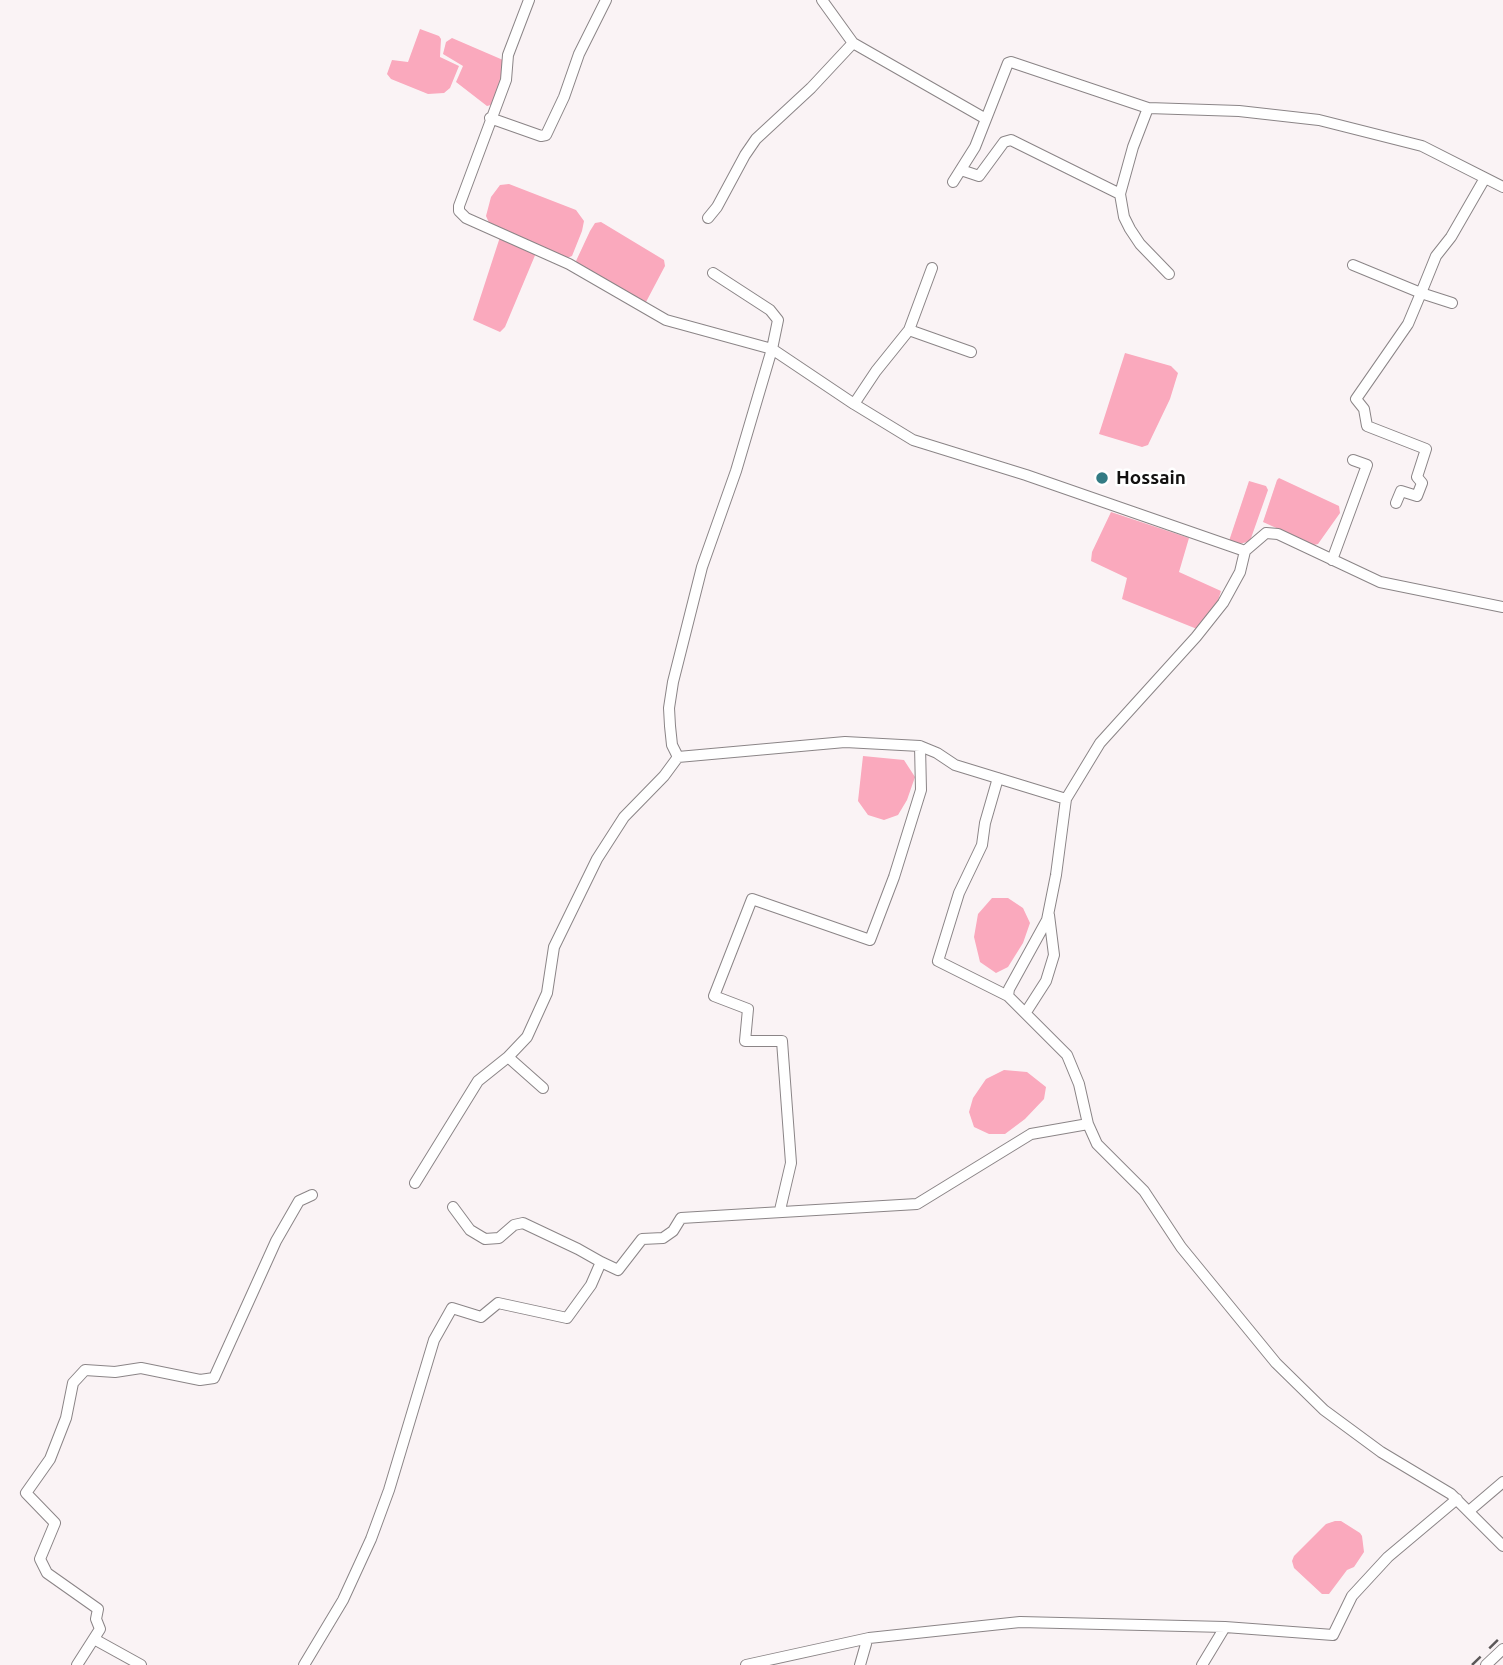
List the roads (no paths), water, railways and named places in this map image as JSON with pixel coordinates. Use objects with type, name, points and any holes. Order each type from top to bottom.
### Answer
[{"type":"street","points":[[529,0],[508,55],[506,80],[459,206],[462,215],[569,264],[666,320],[772,349],[913,440],[1027,475],[1245,551]]},
{"type":"street","points":[[490,118],[541,136],[546,135],[564,97],[579,54],[606,0]]},
{"type":"street","points":[[822,0],[853,43],[986,119]]},
{"type":"street","points":[[708,218],[718,207],[750,146],[782,112],[811,88],[853,43]]},
{"type":"street","points":[[953,182],[975,148],[1011,62],[1147,108],[1239,111],[1319,120],[1422,146],[1503,187]]},
{"type":"street","points":[[1147,108],[1120,194],[1124,217],[1130,229],[1140,244],[1169,274]]},
{"type":"street","points":[[961,170],[979,176],[1004,142],[1011,140],[1120,194]]},
{"type":"street","points":[[1396,503],[1401,491],[1416,496],[1422,484],[1417,477],[1426,449],[1367,426],[1364,409],[1356,399],[1408,324],[1436,256],[1451,237],[1485,178]]},
{"type":"street","points":[[1353,265],[1452,303]]},
{"type":"street","points":[[855,404],[876,371],[909,330],[932,268]]},
{"type":"street","points":[[678,757],[672,746],[670,717],[673,682],[702,566],[736,471],[778,320],[775,314],[713,273]]},
{"type":"street","points":[[909,330],[971,352]]},
{"type":"street","points":[[1332,560],[1367,465],[1353,460]]},
{"type":"street","points":[[1008,996],[1009,989],[1047,920],[1066,799],[1100,743],[1196,637],[1223,603],[1240,572],[1245,551],[1255,540],[1266,533],[1278,534],[1380,582],[1503,607]]},
{"type":"street","points":[[415,1183],[478,1081],[508,1057],[527,1037],[547,993],[554,947],[597,859],[624,817],[664,776],[678,757],[845,742],[920,746],[955,765],[1066,799]]},
{"type":"street","points":[[780,1210],[791,1163],[782,1041],[745,1041],[748,1009],[714,996],[752,899],[870,940],[894,877],[921,790],[920,746]]},
{"type":"street","points":[[998,778],[985,823],[982,845],[959,893],[938,961],[1008,996],[1067,1055],[1079,1084],[1088,1124],[1097,1144],[1144,1191],[1181,1247],[1276,1363],[1333,1417],[1381,1452],[1457,1499],[1503,1546]]},
{"type":"street","points":[[1028,1009],[1046,981],[1054,956],[1049,911]]},
{"type":"street","points":[[508,1057],[543,1088]]},
{"type":"street","points":[[453,1207],[470,1230],[485,1238],[499,1238],[514,1224],[523,1223],[618,1270],[642,1239],[663,1238],[673,1231],[681,1218],[918,1204],[1031,1133],[1088,1124]]},
{"type":"street","points":[[77,1665],[100,1629],[96,1619],[99,1609],[47,1573],[40,1559],[55,1523],[26,1493],[50,1459],[66,1418],[73,1383],[85,1370],[115,1372],[141,1368],[200,1380],[214,1378],[276,1241],[299,1201],[312,1195]]},
{"type":"street","points":[[304,1665],[343,1600],[371,1539],[389,1490],[434,1340],[452,1308],[481,1317],[498,1303],[567,1318],[591,1285],[601,1262]]},
{"type":"street","points":[[1469,1511],[1503,1482]]},
{"type":"street","points":[[746,1665],[869,1638],[1020,1622],[1225,1627],[1333,1635],[1352,1596],[1388,1557],[1457,1499]]},
{"type":"street","points":[[1202,1665],[1225,1627]]},
{"type":"street","points":[[94,1639],[141,1665]]},
{"type":"street","points":[[860,1665],[866,1644]]},
{"type":"street","points":[[1486,1665],[1503,1649]]},
{"type":"railway","points":[[1472,1665],[1503,1635]]},
{"type":"place","name":"Hossain","points":[[1102,478]]}]
